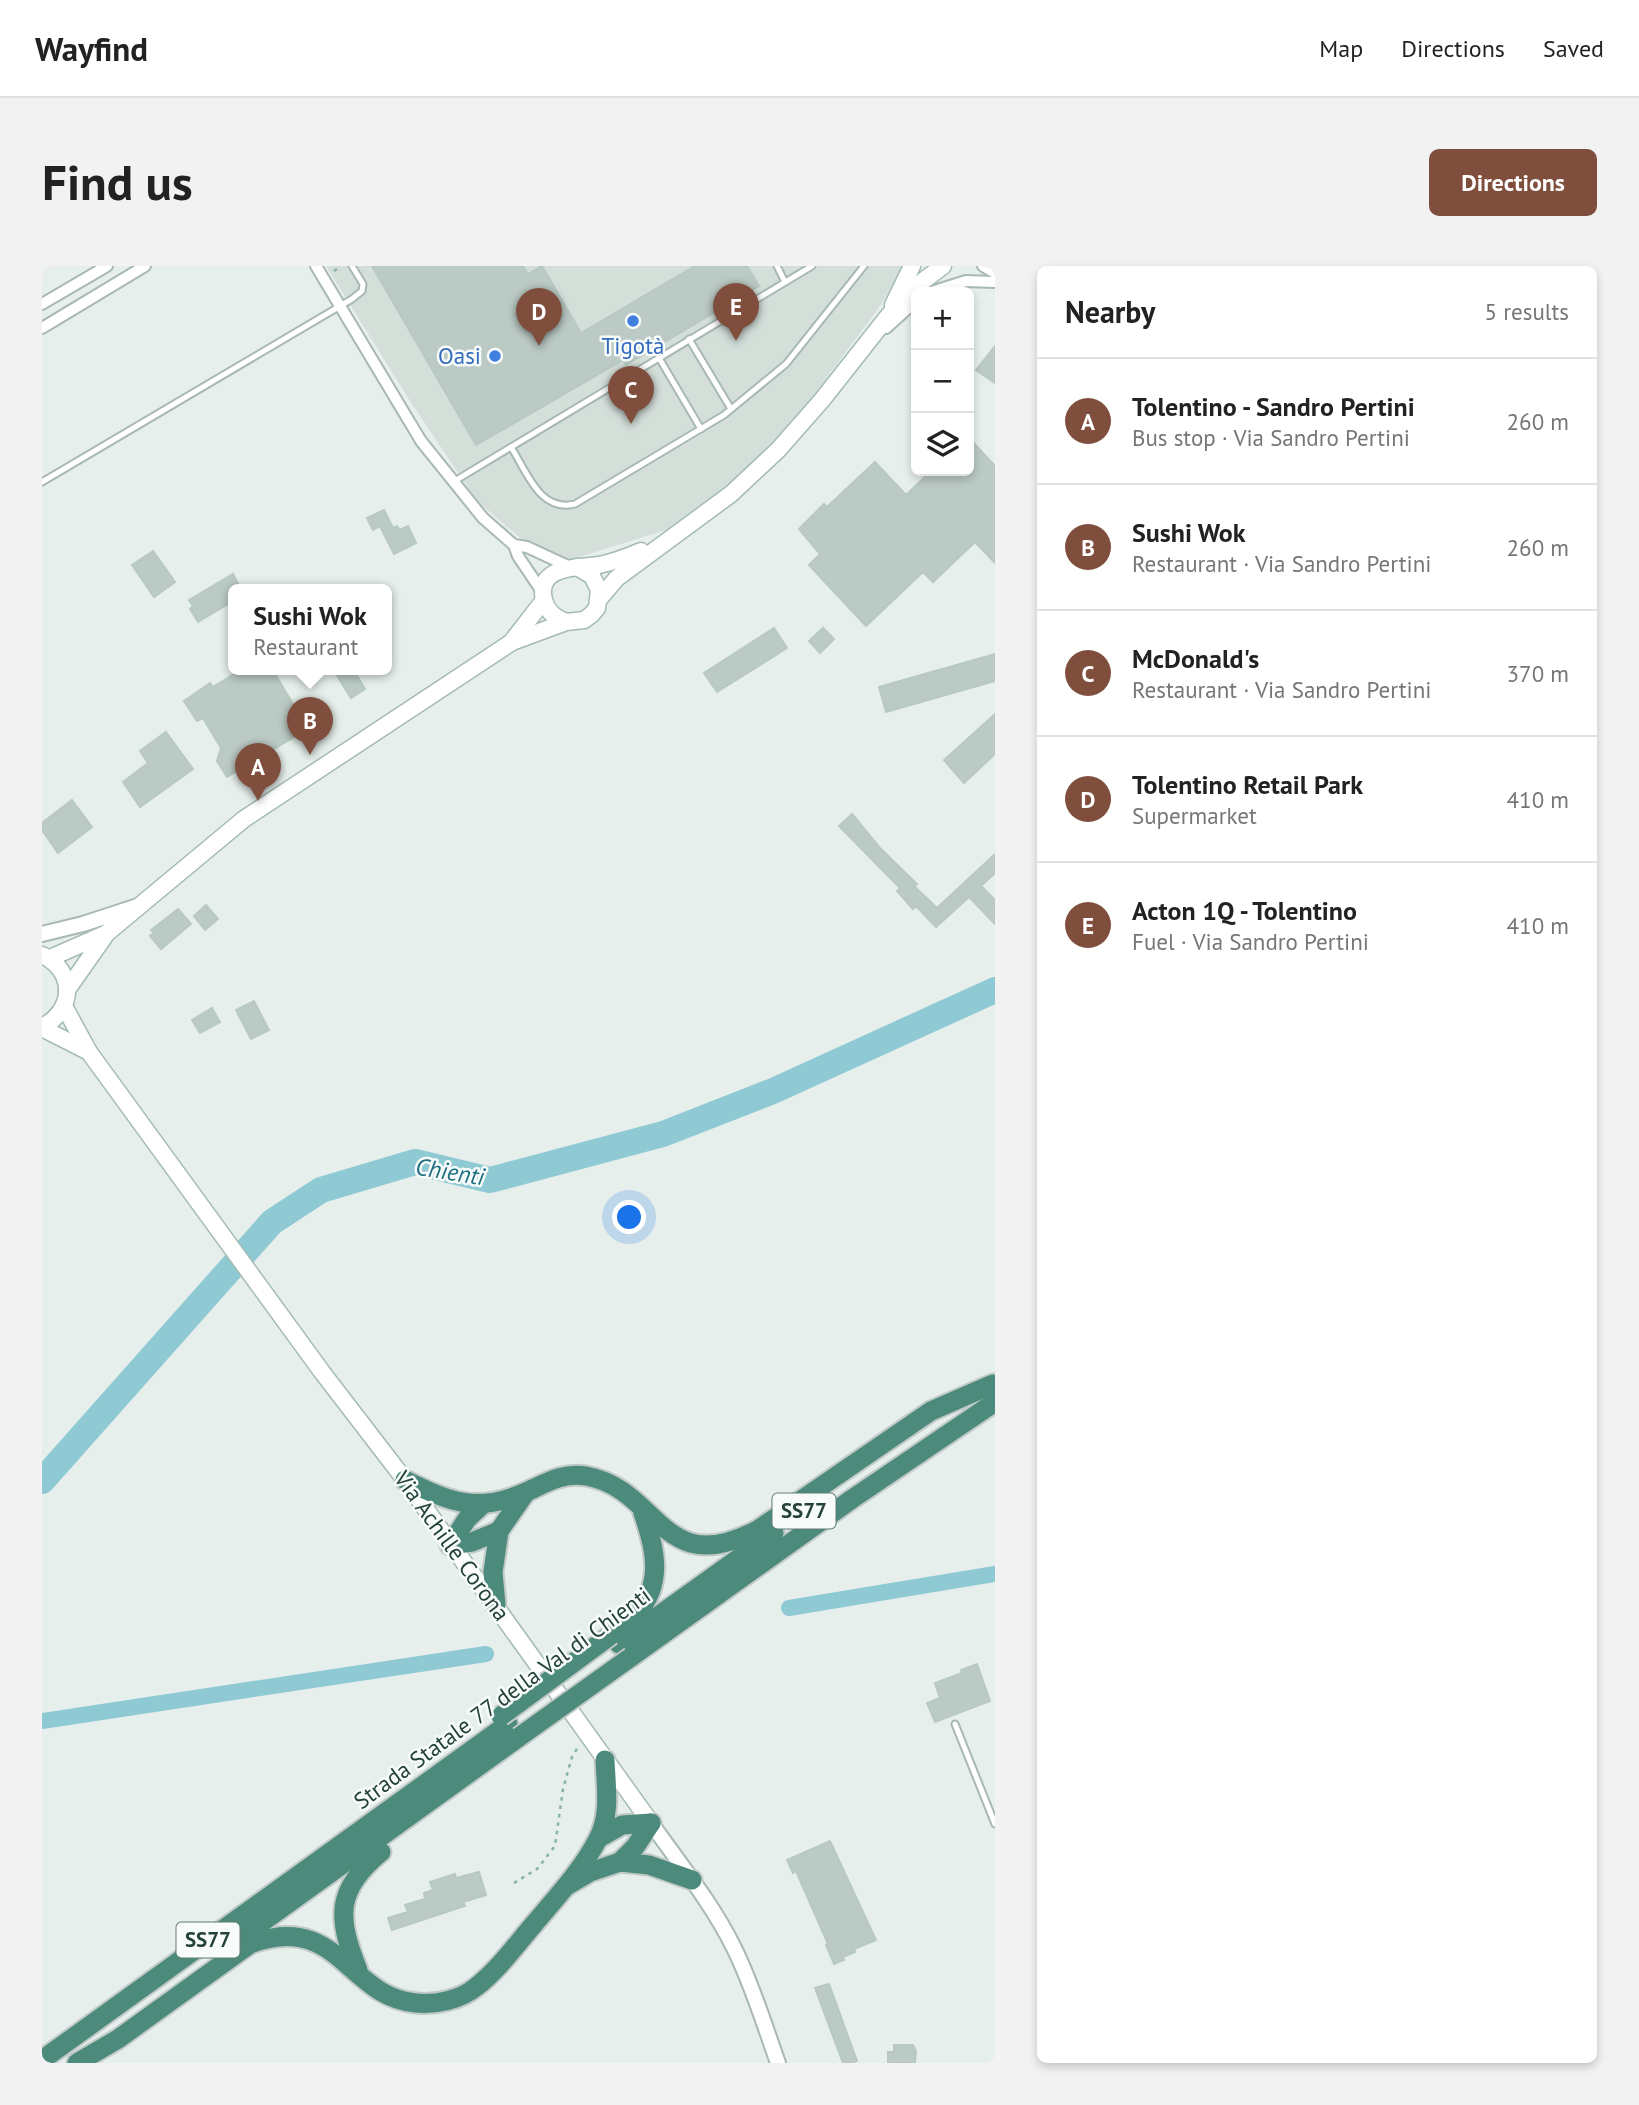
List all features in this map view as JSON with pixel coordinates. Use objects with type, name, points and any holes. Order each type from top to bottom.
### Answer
[{"type":"highway","points":[[405,1480],[448,1500],[482,1505],[526,1492],[548,1481],[585,1476],[606,1482],[628,1495],[666,1531],[684,1541],[722,1545],[759,1530],[828,1479],[931,1411],[994,1390]]},
{"type":"highway","name":"Strada Statale 77 della Val di Chienti","points":[[624,1650],[696,1609],[928,1445],[994,1390]]},
{"type":"highway","name":"Strada Statale 77 della Val di Chienti","points":[[66,2063],[624,1650],[860,1471],[994,1390]]},
{"type":"highway","points":[[496,1605],[493,1572],[499,1531],[526,1492]]},
{"type":"highway","points":[[450,1545],[467,1519],[482,1505]]},
{"type":"highway","points":[[360,1974],[343,1926],[344,1906],[358,1871],[513,1731],[624,1650],[638,1613],[651,1591],[656,1572],[655,1552],[641,1508]]},
{"type":"highway","points":[[450,1545],[486,1538],[499,1531]]},
{"type":"highway","name":"Strada Statale 77 della Val di Chienti","points":[[42,2060],[375,1821],[513,1731]]},
{"type":"highway","points":[[77,2063],[118,2039],[250,1944],[270,1937],[294,1936],[316,1942],[337,1954],[368,1983],[391,1997],[415,2003],[446,2002],[475,1988],[512,1951],[565,1887],[599,1838],[607,1806],[605,1760]]},
{"type":"highway","points":[[599,1838],[622,1825],[651,1823]]},
{"type":"highway","points":[[620,1862],[635,1847],[651,1823]]},
{"type":"highway","points":[[565,1887],[590,1872],[620,1862],[649,1865],[692,1880]]},
{"type":"main road","points":[[889,314],[912,266]]},
{"type":"main road","points":[[668,538],[621,560],[573,567],[554,573],[545,586],[544,597],[551,614],[566,622],[575,623],[591,615],[599,599],[617,578],[731,494],[778,450],[815,409],[889,314],[919,284],[943,266]]},
{"type":"main road","points":[[573,567],[585,570],[597,582],[599,599]]},
{"type":"main road","points":[[512,642],[544,597]]},
{"type":"main road","points":[[42,1027],[59,1015],[66,998],[107,933],[244,819],[512,642],[566,622]]},
{"type":"main road","points":[[46,957],[107,933]]},
{"type":"main road","name":"Via Achille Corona","points":[[46,957],[59,967],[65,978],[66,998],[89,1052],[322,1372],[405,1480],[651,1823]]},
{"type":"main road","name":"Via Achille Corona","points":[[42,1027],[89,1052]]},
{"type":"street","points":[[42,304],[107,266]]},
{"type":"street","points":[[42,328],[145,266]]},
{"type":"street","points":[[316,266],[421,440],[483,518],[514,545],[544,597]]},
{"type":"street","points":[[983,266],[995,273]]},
{"type":"street","points":[[947,287],[966,281],[995,282]]},
{"type":"street","points":[[861,351],[911,306]]},
{"type":"street","points":[[514,545],[527,547],[573,567]]},
{"type":"street","points":[[42,933],[83,925],[142,904]]},
{"type":"street","name":"Via Achille Corona","points":[[651,1823],[715,1913],[734,1947],[778,2063]]},
{"type":"lane","points":[[42,482],[362,290],[362,284],[352,266]]},
{"type":"lane","points":[[777,266],[785,282]]},
{"type":"lane","points":[[453,482],[812,266]]},
{"type":"lane","points":[[511,447],[543,499],[554,505],[575,505],[701,429],[786,365],[864,266]]},
{"type":"lane","points":[[689,340],[731,409]]},
{"type":"lane","points":[[659,358],[701,429]]},
{"type":"lane","points":[[955,1724],[995,1824]]},
{"type":"path","points":[[514,1883],[537,1869],[555,1846],[572,1757],[588,1737]]},
{"type":"shaded area","points":[[326,266],[905,266],[875,313],[801,412],[755,462],[707,504],[669,529],[560,563],[526,543],[477,501],[410,401]]},
{"type":"building","points":[[372,266],[523,266],[528,274],[542,266],[581,333],[695,266],[747,266],[759,286],[626,365],[623,360],[476,445]]},
{"type":"building","points":[[995,346],[995,383],[976,370]]},
{"type":"building","points":[[974,443],[995,466],[995,563],[975,542],[933,582],[923,572],[866,626],[809,565],[820,554],[799,529],[824,504],[827,507],[875,462],[906,495],[926,476],[974,476]]},
{"type":"building","points":[[384,510],[393,528],[397,526],[400,530],[408,526],[416,543],[394,554],[380,526],[373,530],[367,518]]},
{"type":"building","points":[[153,551],[175,582],[154,597],[132,565]]},
{"type":"building","points":[[233,574],[238,584],[228,584],[228,604],[198,622],[190,609],[193,606],[189,600]]},
{"type":"building","points":[[774,628],[787,648],[717,692],[704,673]]},
{"type":"building","points":[[823,628],[834,639],[820,653],[809,641]]},
{"type":"building","points":[[995,654],[995,681],[886,712],[879,687]]},
{"type":"building","points":[[232,675],[276,675],[296,709],[304,704],[316,724],[227,777],[217,761],[221,748],[203,718],[197,721],[184,701],[210,683],[213,687]]},
{"type":"building","points":[[337,675],[357,675],[365,689],[351,698]]},
{"type":"building","points":[[995,714],[995,754],[964,783],[944,760]]},
{"type":"building","points":[[166,732],[193,769],[140,807],[123,782],[148,763],[140,751]]},
{"type":"building","points":[[72,800],[92,827],[58,853],[42,830],[42,823]]},
{"type":"building","points":[[852,814],[880,848],[917,884],[914,886],[937,908],[995,854],[995,873],[981,886],[995,900],[995,924],[969,897],[936,927],[916,906],[913,909],[897,891],[900,888],[839,826]]},
{"type":"building","points":[[206,905],[218,919],[205,930],[194,916]]},
{"type":"building","points":[[178,909],[191,924],[161,949],[150,936],[154,933],[151,930]]},
{"type":"building","points":[[254,1001],[269,1030],[251,1039],[236,1010]]},
{"type":"building","points":[[212,1008],[220,1022],[200,1033],[192,1020]]},
{"type":"building","points":[[977,1664],[990,1701],[935,1722],[927,1703],[940,1698],[935,1683]]},
{"type":"building","points":[[830,1841],[876,1940],[854,1949],[855,1952],[834,1964],[796,1871],[793,1873],[787,1860]]},
{"type":"building","points":[[479,1872],[486,1895],[463,1902],[465,1906],[392,1930],[388,1918],[408,1912],[405,1905],[425,1899],[424,1893],[433,1890],[430,1882],[455,1874],[456,1878]]},
{"type":"building","points":[[829,1984],[857,2061],[851,2063],[843,2063],[815,1988]]},
{"type":"building","points":[[894,2045],[913,2045],[916,2051],[915,2063],[888,2063],[888,2052],[894,2052]]},
{"type":"waterway","name":"Chienti","points":[[42,1481],[272,1222],[321,1190],[415,1162],[490,1180],[663,1134],[773,1091],[995,990]]},
{"type":"waterway","points":[[789,1608],[995,1574]]},
{"type":"waterway","points":[[42,1721],[486,1654]]},
{"type":"place","name":"Tigotà","points":[[633,321]]},
{"type":"place","name":"Acton 1Q - Tolentino","points":[[736,341]]},
{"type":"place","name":"Tolentino Retail Park","points":[[539,346]]},
{"type":"place","name":"Oasi","points":[[495,356]]},
{"type":"place","name":"McDonald's","points":[[631,424]]},
{"type":"place","name":"Sushi Wok","points":[[310,755]]},
{"type":"place","name":"Tolentino - Sandro Pertini","points":[[258,801]]}]
